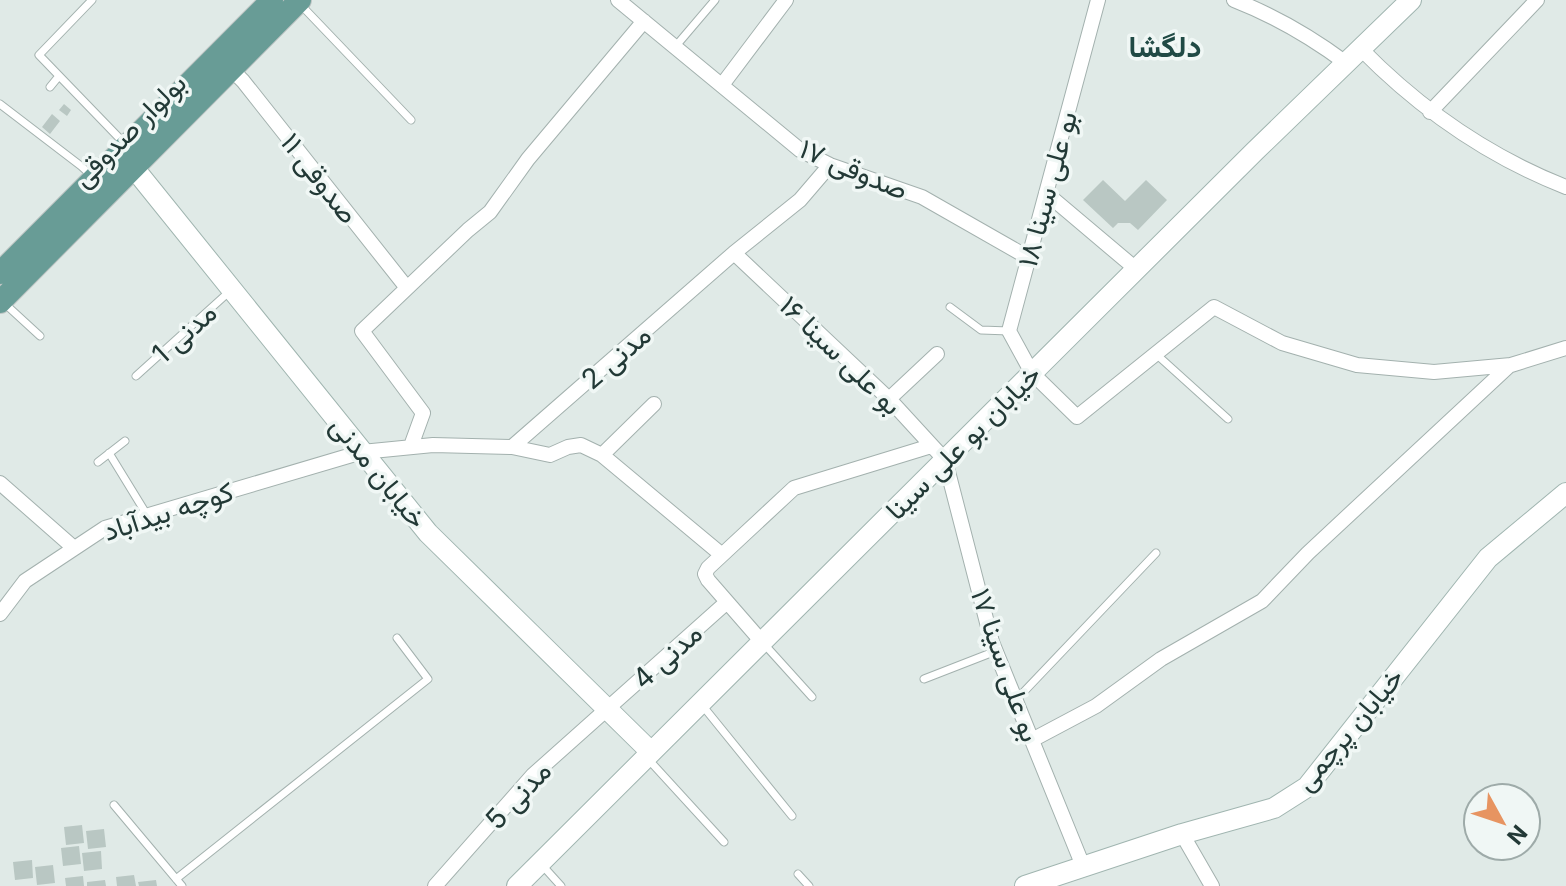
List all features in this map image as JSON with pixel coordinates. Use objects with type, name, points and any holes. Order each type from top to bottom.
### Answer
[{"type":"main road","name":"بولوار صدوقی","points":[[1,301],[272,0]]},
{"type":"main road","name":"بولوار صدوقی","points":[[172,114],[231,69],[299,1]]},
{"type":"main road","name":"بولوار صدوقی","points":[[0,273],[94,178],[132,152]]},
{"type":"street","name":"صدوقی ۱۷","points":[[618,0],[800,150],[830,165],[922,197],[1029,258]]},
{"type":"street","points":[[722,85],[786,0]]},
{"type":"street","name":"بو علی سینا ۱۸","points":[[1009,331],[1098,0]]},
{"type":"street","points":[[1234,0],[1291,27],[1346,63]]},
{"type":"street","name":"خیابان بو علی سینا","points":[[517,886],[762,642],[938,453],[1032,373],[1411,0]]},
{"type":"street","points":[[1430,112],[1537,0]]},
{"type":"street","points":[[411,446],[423,413],[362,331],[490,212],[528,159],[644,21]]},
{"type":"street","points":[[1361,49],[1430,112],[1467,137],[1505,160],[1566,187]]},
{"type":"street","name":"صدوقی ۱۱","points":[[231,69],[407,288]]},
{"type":"street","name":"خیابان مدنی","points":[[132,152],[232,289],[428,533],[607,709],[649,755]]},
{"type":"street","name":"مدنی 2","points":[[512,447],[734,253],[800,200],[830,165]]},
{"type":"street","points":[[1046,193],[1136,269]]},
{"type":"street","name":"بو علی سینا ۱۶","points":[[734,253],[889,399],[938,453]]},
{"type":"street","points":[[1009,331],[1032,373],[1077,417],[1214,307],[1282,343],[1357,365],[1434,372],[1511,365],[1566,348]]},
{"type":"street","points":[[889,399],[937,354]]},
{"type":"street","points":[[1032,740],[1096,706],[1161,659],[1262,601],[1308,553],[1511,365]]},
{"type":"street","points":[[602,455],[654,404]]},
{"type":"street","points":[[362,452],[458,444],[512,447],[550,455],[581,445],[602,455],[722,555]]},
{"type":"street","name":"کوچه بیدآباد","points":[[0,614],[25,581],[105,528],[362,452]]},
{"type":"street","points":[[762,642],[705,574],[708,568],[794,488],[938,453]]},
{"type":"street","name":"بو علی سینا ۱۷","points":[[938,453],[996,651],[1083,866]]},
{"type":"street","points":[[0,483],[74,548]]},
{"type":"street","name":"خیابان پرچمی","points":[[1025,886],[1182,834],[1274,808],[1307,787],[1488,558],[1566,493]]},
{"type":"street","name":"مدنی 4","points":[[607,709],[727,602]]},
{"type":"street","name":"مدنی 5","points":[[435,886],[533,775],[607,709]]},
{"type":"street","points":[[1182,834],[1212,886]]},
{"type":"lane","points":[[92,0],[39,55],[132,152]]},
{"type":"lane","points":[[675,47],[715,0]]},
{"type":"lane","points":[[299,1],[411,120]]},
{"type":"lane","points":[[50,87],[59,76]]},
{"type":"lane","points":[[0,104],[94,178]]},
{"type":"lane","name":"مدنی 1","points":[[136,376],[232,289]]},
{"type":"lane","points":[[1,301],[40,336]]},
{"type":"lane","points":[[950,307],[981,330],[1009,331]]},
{"type":"lane","points":[[1156,354],[1228,419]]},
{"type":"lane","points":[[98,462],[125,441]]},
{"type":"lane","points":[[109,453],[147,515]]},
{"type":"lane","points":[[1016,700],[1156,553]]},
{"type":"lane","points":[[114,805],[179,882],[428,679],[397,638]]},
{"type":"lane","points":[[762,642],[812,697]]},
{"type":"lane","points":[[924,679],[996,651]]},
{"type":"lane","points":[[701,703],[792,816]]},
{"type":"lane","points":[[649,755],[724,842]]},
{"type":"lane","points":[[540,863],[561,886]]},
{"type":"lane","points":[[798,874],[809,886]]},
{"type":"building","points":[[64,104],[71,110],[67,116],[59,110]]},
{"type":"building","points":[[52,114],[60,121],[50,134],[42,127]]},
{"type":"building","points":[[1103,180],[1125,201],[1146,180],[1167,200],[1138,230],[1130,223],[1118,223],[1113,228],[1083,200]]},
{"type":"building","points":[[82,825],[84,843],[66,845],[64,827]]},
{"type":"building","points":[[104,829],[106,847],[88,849],[86,831]]},
{"type":"building","points":[[79,846],[81,864],[63,866],[61,848]]},
{"type":"building","points":[[101,851],[102,869],[84,871],[82,853]]},
{"type":"building","points":[[32,860],[33,878],[15,880],[13,862]]},
{"type":"building","points":[[53,865],[55,883],[37,885],[35,867]]},
{"type":"building","points":[[134,875],[136,886],[117,886],[116,877]]},
{"type":"building","points":[[83,876],[84,886],[66,886],[65,878]]},
{"type":"building","points":[[105,880],[106,886],[87,886],[87,882]]},
{"type":"building","points":[[156,880],[157,886],[139,886],[138,882]]},
{"type":"district","name":"دلگشا","points":[[1165,46]]}]
